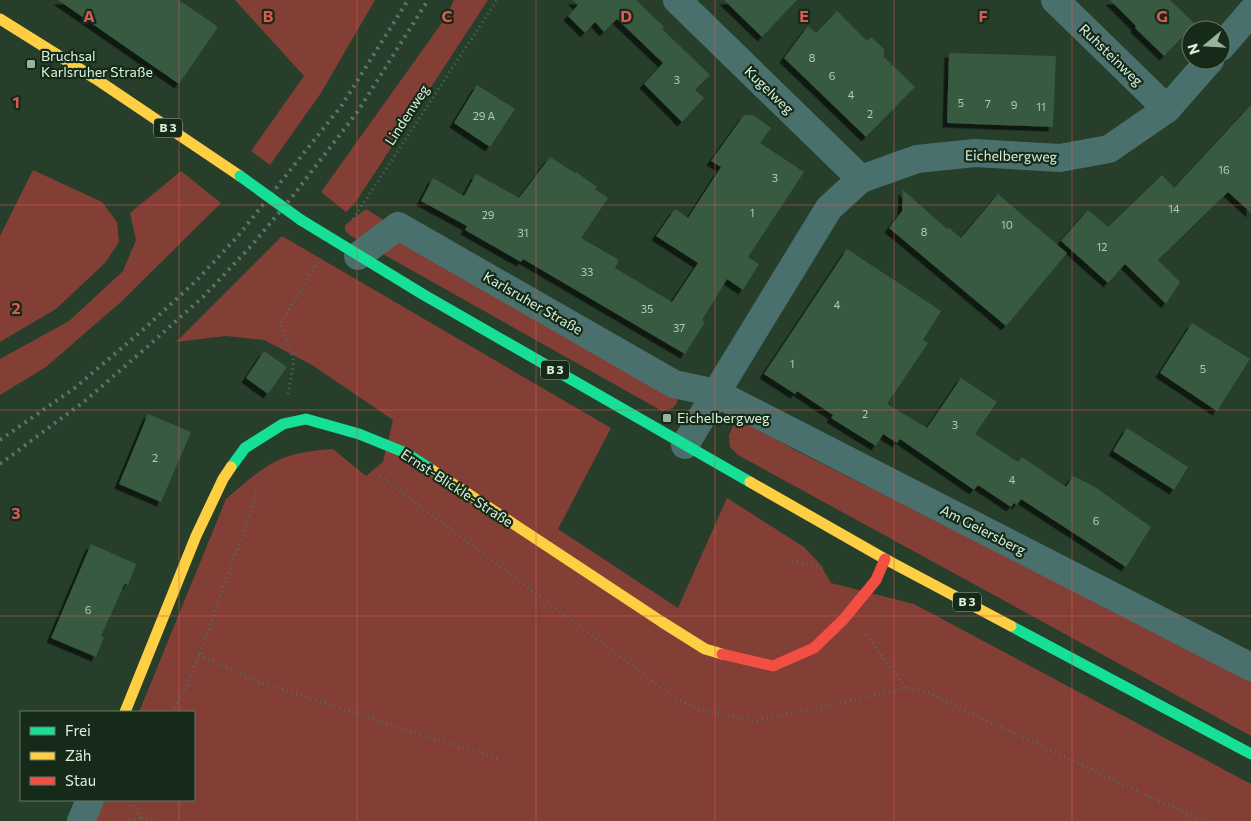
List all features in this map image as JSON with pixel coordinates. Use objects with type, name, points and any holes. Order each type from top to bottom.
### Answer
[{"type":"main road","name":"B 3","points":[[0,19],[96,79],[342,246],[885,559],[1251,754]]},
{"type":"main road","name":"Ernst-Blickle-Straße","points":[[125,711],[196,536],[223,478],[246,448],[283,424],[306,420],[359,434],[406,453],[705,649],[740,659],[773,666],[814,648],[843,620],[876,580],[885,559]]},
{"type":"street","name":"Kugelweg","points":[[677,0],[860,179]]},
{"type":"street","name":"Ruhsteinweg","points":[[1055,0],[1167,109]]},
{"type":"street","points":[[1231,35],[1251,12]]},
{"type":"street","name":"Eichelbergweg","points":[[685,445],[828,208],[860,179],[917,159],[974,153],[1060,158],[1109,149],[1167,109],[1201,70]]},
{"type":"street","name":"Karlsruher Straße","points":[[342,246],[398,226],[674,384],[716,392]]},
{"type":"street","name":"Am Geiersberg","points":[[716,392],[1251,667]]},
{"type":"street","points":[[81,821],[90,801]]},
{"type":"path","name":"Lindenweg","points":[[283,424],[294,361],[280,324],[342,246],[497,0]]},
{"type":"path","points":[[173,711],[188,685],[256,497],[254,476],[246,448]]},
{"type":"path","points":[[787,560],[823,568]]},
{"type":"path","points":[[865,633],[906,688]]},
{"type":"path","points":[[199,656],[258,682],[498,759]]},
{"type":"path","points":[[134,801],[133,806],[142,818]]},
{"type":"path","points":[[130,821],[142,818],[154,821]]},
{"type":"shaded area","points":[[235,0],[375,0],[321,93],[270,165],[251,151],[304,76]]},
{"type":"shaded area","points":[[454,0],[488,0],[355,203],[346,212],[321,192],[446,17]]},
{"type":"shaded area","points":[[33,170],[102,202],[117,222],[119,242],[105,263],[56,309],[0,342],[0,236]]},
{"type":"shaded area","points":[[181,171],[221,203],[122,301],[46,367],[0,395],[0,359],[69,321],[123,271],[136,240],[130,213]]},
{"type":"shaded area","points":[[366,209],[530,309],[677,394],[677,403],[673,408],[662,411],[349,235],[345,230],[345,225]]},
{"type":"shaded area","points":[[282,236],[611,428],[558,529],[678,608],[727,498],[804,547],[820,564],[831,583],[914,604],[1251,784],[1251,821],[94,821],[103,801],[195,801],[195,711],[139,711],[226,499],[268,466],[295,454],[333,449],[366,476],[383,462],[393,420],[312,365],[264,340],[226,336],[176,342]]},
{"type":"shaded area","points":[[737,417],[795,450],[1251,679],[1251,736],[738,455],[730,447],[729,435]]},
{"type":"building","points":[[58,0],[179,0],[218,27],[179,84]]},
{"type":"building","points":[[572,0],[636,0],[664,27],[662,29],[710,75],[695,90],[704,98],[682,122],[644,84],[663,63],[617,19],[604,32],[595,22],[585,33],[568,16],[578,5]]},
{"type":"building","points":[[724,0],[797,0],[762,37]]},
{"type":"building","points":[[1110,0],[1170,0],[1191,20],[1181,20],[1181,38],[1164,56],[1135,28],[1136,26]]},
{"type":"building","points":[[837,11],[867,41],[871,37],[884,49],[884,57],[915,87],[866,137],[784,58],[808,26],[816,33]]},
{"type":"building","points":[[949,53],[1056,56],[1053,127],[947,123]]},
{"type":"building","points":[[477,85],[515,109],[490,147],[454,123]]},
{"type":"building","points":[[1251,105],[1251,213],[1228,192],[1158,260],[1180,282],[1166,304],[1125,264],[1108,283],[1061,241],[1088,210],[1108,227],[1162,175],[1174,188]]},
{"type":"building","points":[[744,115],[753,115],[771,128],[760,143],[804,172],[748,257],[759,264],[743,290],[727,279],[702,320],[705,322],[685,354],[523,259],[521,262],[465,230],[467,226],[421,201],[433,178],[464,196],[476,174],[519,198],[550,157],[576,172],[597,187],[595,189],[608,198],[581,238],[619,260],[615,268],[672,302],[698,263],[656,236],[675,209],[688,218],[721,167],[711,161]]},
{"type":"building","points":[[903,190],[947,229],[949,228],[961,238],[998,194],[1067,253],[1006,326],[889,228],[902,211]]},
{"type":"building","points":[[847,249],[941,311],[923,340],[928,343],[887,404],[927,428],[961,378],[997,402],[975,434],[1018,462],[1022,457],[1066,487],[1073,476],[1095,487],[1151,527],[1126,567],[1021,499],[1017,505],[1014,503],[1011,507],[978,485],[974,490],[900,439],[897,443],[883,434],[876,446],[831,418],[833,415],[797,391],[795,394],[764,374]]},
{"type":"building","points":[[1192,323],[1250,359],[1217,411],[1160,373]]},
{"type":"building","points":[[264,351],[287,367],[268,394],[246,378]]},
{"type":"building","points":[[148,414],[191,432],[161,502],[119,484]]},
{"type":"building","points":[[1127,428],[1188,467],[1174,490],[1113,451]]},
{"type":"building","points":[[91,544],[136,564],[128,585],[125,583],[101,636],[104,637],[96,657],[51,638]]},
{"type":"railway","points":[[0,440],[76,387],[145,328],[197,280],[238,236],[342,105],[408,0]]},
{"type":"railway","points":[[0,464],[86,400],[147,347],[204,296],[252,245],[292,197],[358,111],[428,0]]},
{"type":"traffic: fast","points":[[240,176],[301,220]]},
{"type":"traffic: fast","points":[[301,220],[424,295],[750,482]]},
{"type":"traffic: fast","points":[[231,467],[245,448],[283,424],[306,419],[359,434],[406,453],[432,470]]},
{"type":"traffic: fast","points":[[1011,626],[1251,754]]},
{"type":"traffic: slow","points":[[0,19],[96,79],[240,176]]},
{"type":"traffic: slow","points":[[125,711],[196,536],[223,479],[231,467]]},
{"type":"traffic: slow","points":[[432,470],[662,622],[705,649],[722,654]]},
{"type":"traffic: slow","points":[[750,482],[885,559],[1011,626]]},
{"type":"traffic: jam","points":[[722,654],[773,666],[814,648],[843,620],[876,580],[885,559]]},
{"type":"place","name":"Bruchsal Karlsruher Straße","points":[[31,64]]},
{"type":"place","name":"Eichelbergweg","points":[[667,418]]}]
